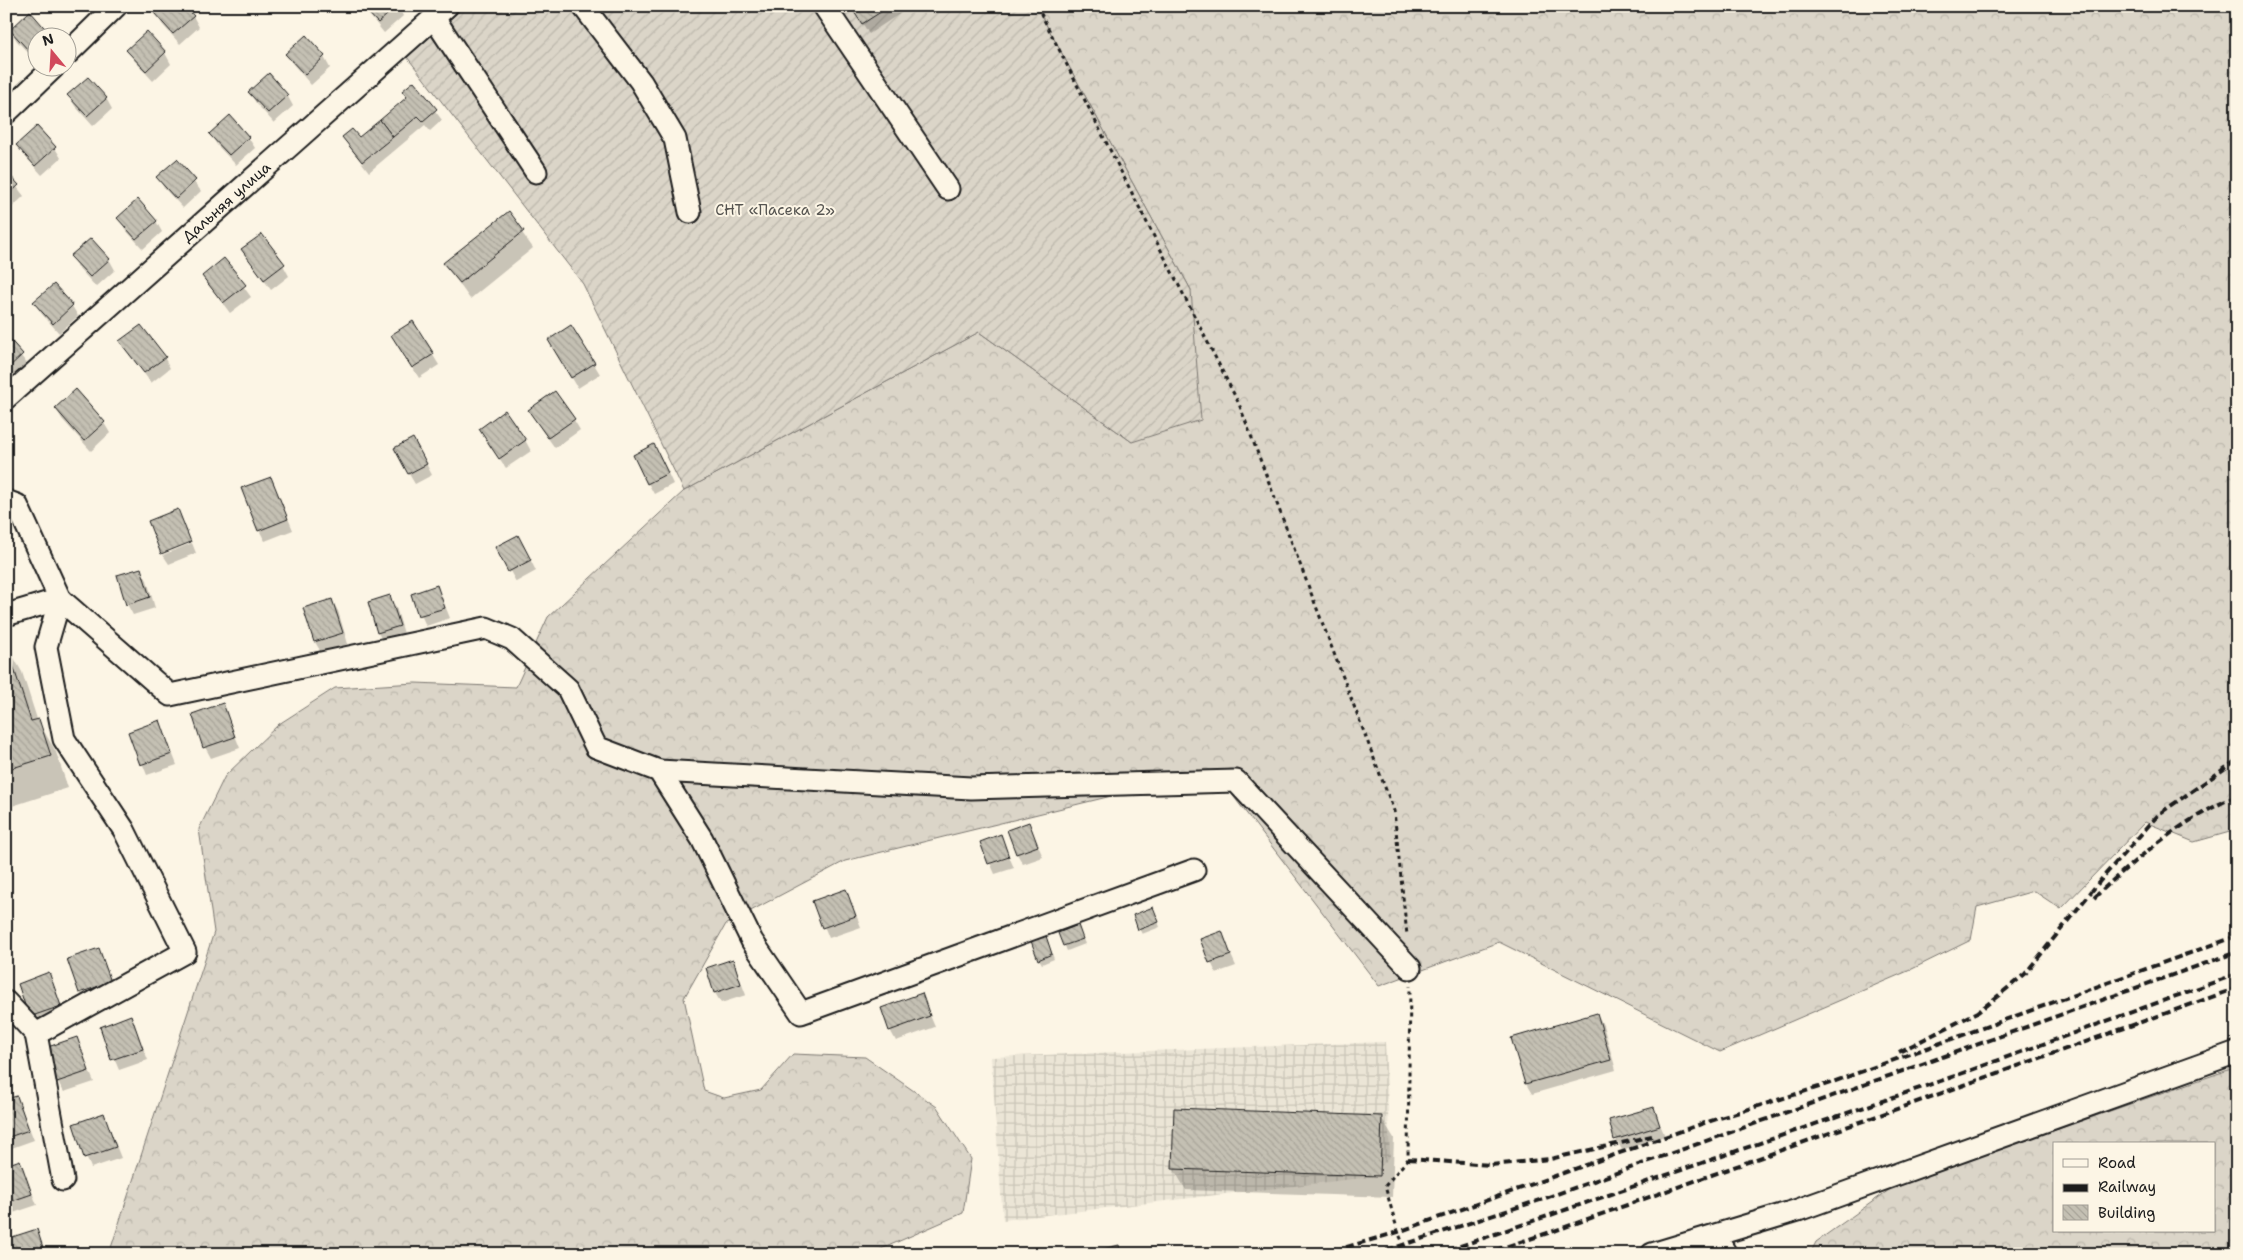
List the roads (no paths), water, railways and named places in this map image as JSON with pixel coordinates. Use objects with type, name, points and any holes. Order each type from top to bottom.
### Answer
[{"type":"street","points":[[78,43],[116,6]]},
{"type":"street","points":[[583,6],[641,82],[675,139],[690,212]]},
{"type":"street","points":[[824,6],[948,189]]},
{"type":"street","points":[[441,12],[536,172]]},
{"type":"street","name":"Дальняя улица","points":[[6,398],[441,12]]},
{"type":"street","points":[[6,113],[43,78]]},
{"type":"street","points":[[6,501],[17,504],[60,599],[170,695],[486,628],[512,639],[568,689],[596,747],[659,771],[971,788],[1236,780],[1410,968]]},
{"type":"street","points":[[6,615],[60,599]]},
{"type":"street","points":[[36,1034],[185,952],[124,830],[64,738],[46,647],[60,599]]},
{"type":"street","points":[[659,771],[702,839],[752,940],[801,1013],[1194,870]]},
{"type":"street","points":[[6,1002],[36,1034],[63,1180]]},
{"type":"street","points":[[1652,1254],[1798,1210],[2237,1052]]},
{"type":"street","points":[[1715,1236],[1726,1254]]},
{"type":"railway","points":[[1899,1052],[1978,1012],[2025,974],[2104,876],[2159,814],[2237,760]]},
{"type":"railway","points":[[2094,898],[2126,869],[2180,827],[2237,796]]},
{"type":"railway","points":[[1323,1254],[1398,1232],[1701,1124],[1819,1087],[2237,936]]},
{"type":"railway","points":[[1375,1254],[1543,1199],[2237,952]]},
{"type":"railway","points":[[1437,1254],[1952,1077],[2237,974]]},
{"type":"railway","points":[[1484,1254],[1554,1231],[2237,988]]},
{"type":"railway","points":[[1408,1159],[1491,1165],[1550,1159],[1652,1136]]},
{"type":"park label","name":"СНТ «Пасека 2»","points":[[775,210]]}]
